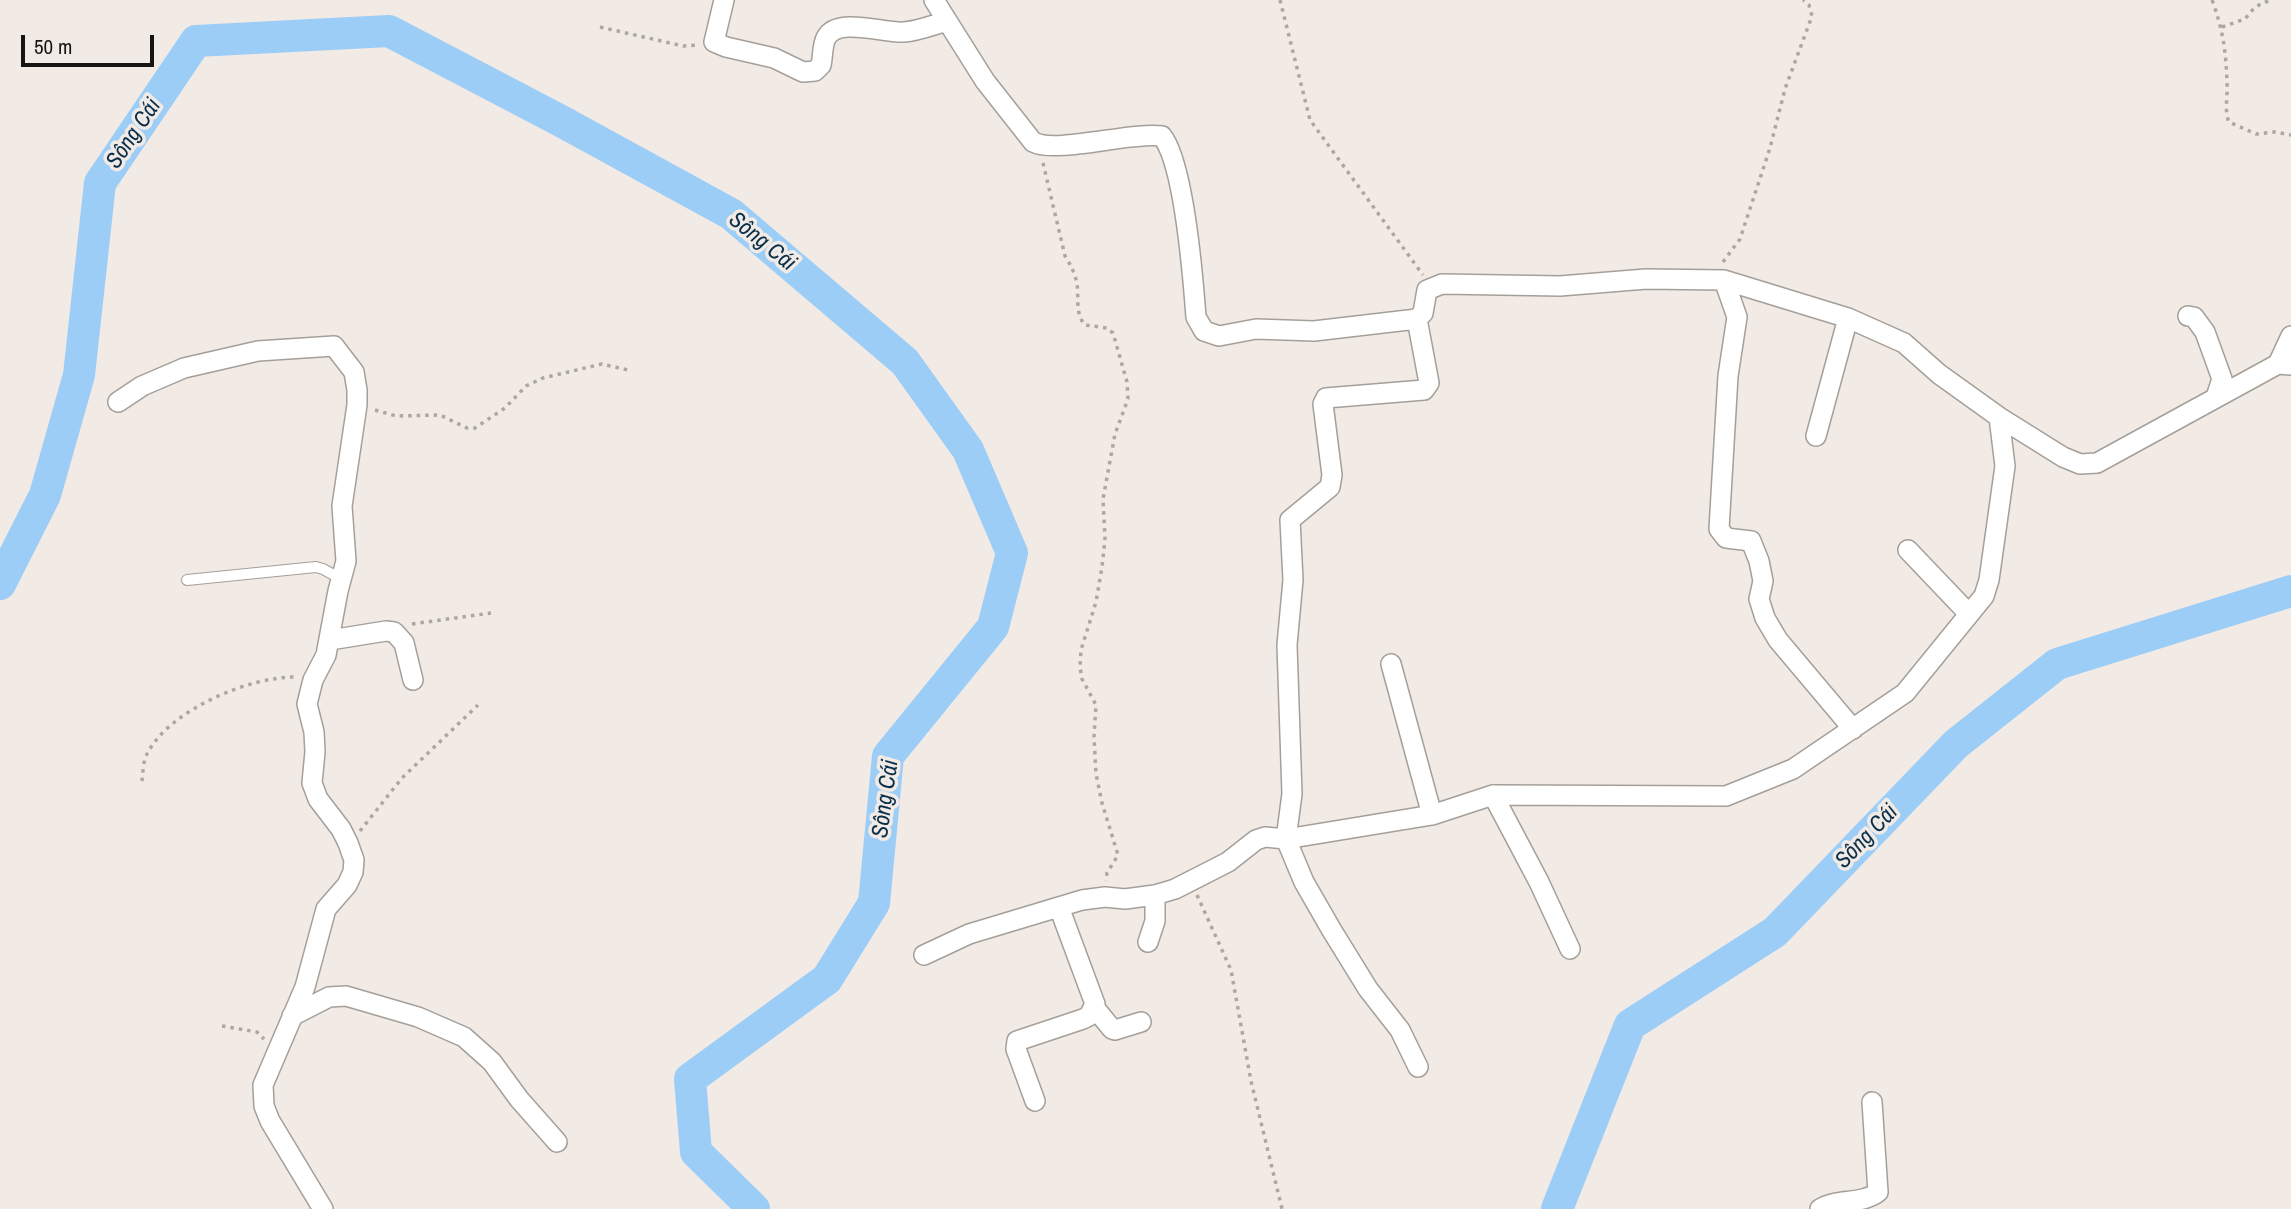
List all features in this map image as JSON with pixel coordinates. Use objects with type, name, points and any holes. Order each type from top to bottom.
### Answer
[{"type":"street","points":[[724,0],[714,42],[774,58],[803,72],[815,71],[821,65],[825,40],[829,33],[838,28],[868,27],[903,32],[947,21]]},
{"type":"street","points":[[934,0],[985,81],[1028,138],[1038,145],[1057,146],[1146,134],[1162,136],[1169,145],[1178,175],[1196,317],[1204,331],[1210,335],[1219,336],[1256,329],[1314,331],[1417,319],[1423,313],[1427,290],[1442,284],[1560,286],[1646,279],[1718,279],[1848,318],[1904,343],[1939,374],[1999,416],[2063,457],[2080,464],[2097,463],[2217,397],[2284,364],[2291,337]]},
{"type":"street","points":[[1718,279],[1737,317],[1728,376],[1719,529],[1726,538],[1751,541],[1763,581],[1759,598],[1765,618],[1778,640],[1853,729]]},
{"type":"street","points":[[2188,316],[2194,317],[2205,332],[2222,379],[2217,397]]},
{"type":"street","points":[[1816,436],[1848,318]]},
{"type":"street","points":[[1417,319],[1429,383],[1424,390],[1326,398],[1323,404],[1332,475],[1330,487],[1290,520],[1293,580],[1287,645],[1292,793],[1286,839],[1304,882],[1324,917],[1368,989],[1400,1030],[1418,1067]]},
{"type":"street","points":[[118,402],[142,386],[184,368],[258,351],[296,350],[328,345],[338,349],[354,372],[357,405],[342,506],[346,561],[326,655],[313,680],[307,704],[314,732],[312,783],[318,799],[341,829],[354,860],[353,872],[347,885],[326,909],[305,987],[263,1085],[264,1106],[279,1138],[323,1209]]},
{"type":"street","points":[[924,955],[969,934],[1082,900],[1155,895],[1192,882],[1228,862],[1256,840],[1265,837],[1286,839],[1432,815],[1493,795],[1726,796],[1793,769],[1905,693],[1984,596],[1989,580],[2005,466],[1999,416]]},
{"type":"street","points":[[1908,550],[1969,614]]},
{"type":"street","points":[[330,640],[394,632],[404,643],[413,680]]},
{"type":"street","points":[[1391,664],[1432,815]]},
{"type":"street","points":[[1493,795],[1539,882],[1570,949]]},
{"type":"street","points":[[1148,942],[1155,921],[1155,895]]},
{"type":"street","points":[[1035,1101],[1016,1049],[1017,1041],[1083,1019],[1089,1016],[1094,1007],[1059,907]]},
{"type":"street","points":[[292,1016],[329,997],[346,996],[418,1017],[464,1037],[492,1062],[519,1100],[557,1142]]},
{"type":"street","points":[[1094,1007],[1115,1030],[1141,1022]]},
{"type":"street","points":[[1820,1209],[1826,1205],[1870,1198],[1878,1192],[1871,1102]]},
{"type":"lane","points":[[187,580],[316,567],[341,579]]},
{"type":"path","points":[[1280,0],[1310,120],[1425,279],[1427,290]]},
{"type":"path","points":[[1718,279],[1740,239],[1786,89],[1812,16],[1809,5],[1803,0]]},
{"type":"path","points":[[2211,0],[2222,27],[2226,49],[2226,116],[2229,122],[2256,134],[2275,132],[2291,135]]},
{"type":"path","points":[[2222,27],[2245,19],[2255,7],[2270,0]]},
{"type":"path","points":[[600,27],[683,47],[714,42]]},
{"type":"path","points":[[1038,145],[1065,257],[1077,284],[1079,317],[1085,325],[1107,328],[1113,333],[1127,382],[1128,400],[1115,434],[1103,499],[1105,539],[1102,567],[1096,602],[1081,650],[1080,667],[1082,679],[1096,705],[1096,774],[1118,855],[1107,873],[1105,897]]},
{"type":"path","points":[[357,405],[396,416],[440,415],[467,428],[475,428],[505,408],[526,386],[543,378],[602,364],[632,371]]},
{"type":"path","points":[[394,632],[412,624],[491,613]]},
{"type":"path","points":[[142,781],[146,755],[164,732],[194,709],[236,687],[281,677],[313,680]]},
{"type":"path","points":[[350,849],[357,834],[402,778],[478,705]]},
{"type":"path","points":[[1192,882],[1231,970],[1251,1081],[1282,1209]]},
{"type":"path","points":[[222,1026],[257,1032],[275,1055]]},
{"type":"waterway","name":"Sông Cái","points":[[0,584],[45,495],[79,375],[100,183],[196,41],[389,31],[731,214],[905,362],[968,450],[1012,553],[993,627],[888,756],[874,903],[827,979],[690,1079],[696,1152],[754,1209]]},
{"type":"waterway","name":"Sông Cái","points":[[1557,1209],[1630,1025],[1775,932],[1956,744],[2057,664],[2291,591]]}]
